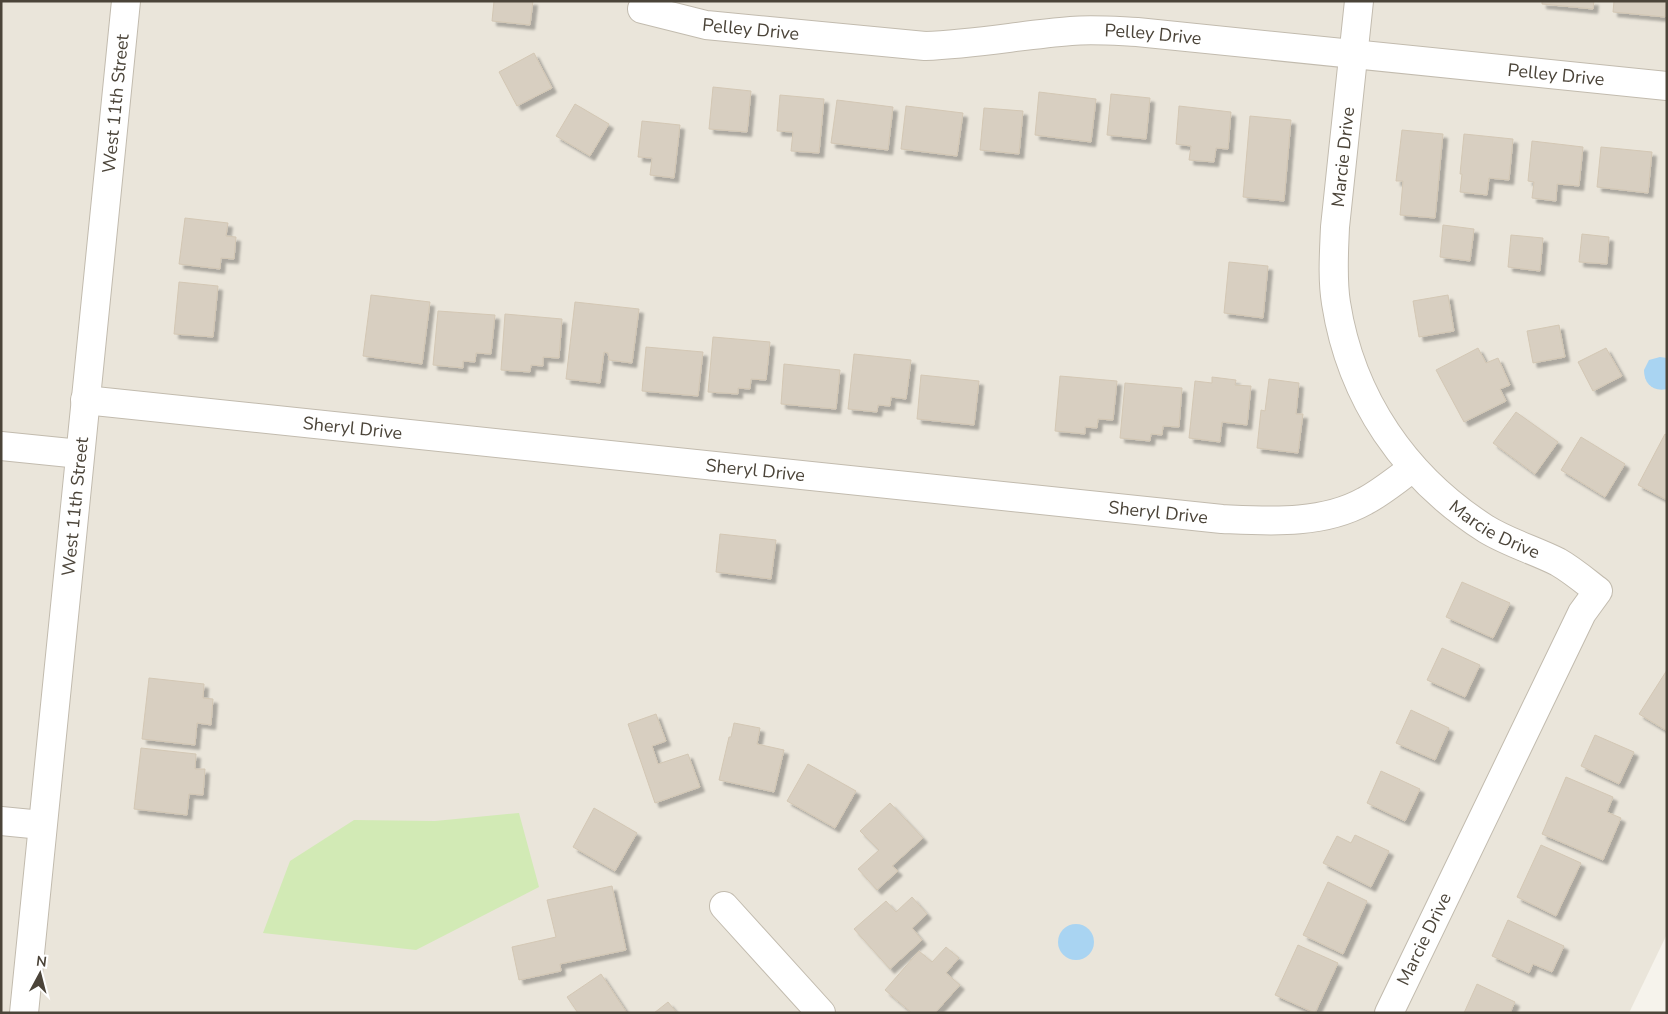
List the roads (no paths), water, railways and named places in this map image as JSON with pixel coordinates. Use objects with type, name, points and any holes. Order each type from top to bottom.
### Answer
[{"type":"street","name":"West 11th Street","points":[[24,1013],[126,1]]},
{"type":"street","name":"Marcie Drive","points":[[1359,1],[1335,228],[1334,262],[1336,301],[1344,342],[1356,377],[1372,410],[1398,450],[1413,468],[1465,514],[1508,542],[1559,563],[1598,591],[1582,613],[1389,1013]]},
{"type":"street","name":"Pelley Drive","points":[[642,9],[706,25],[925,46],[957,45],[1072,31],[1105,30],[1667,86]]},
{"type":"street","name":"Sheryl Drive","points":[[85,400],[1245,520],[1284,520],[1331,515],[1364,502],[1413,468]]},
{"type":"street","points":[[1,446],[80,454]]},
{"type":"street","points":[[1,821],[42,825]]},
{"type":"street","points":[[724,906],[821,1013]]},
{"type":"water","points":[[1660,357],[1667,358],[1667,389],[1662,390],[1650,386],[1644,375],[1644,370],[1649,360]]},
{"type":"water","points":[[1076,924],[1088,930],[1094,942],[1088,954],[1076,960],[1064,954],[1058,942],[1064,930]]}]
